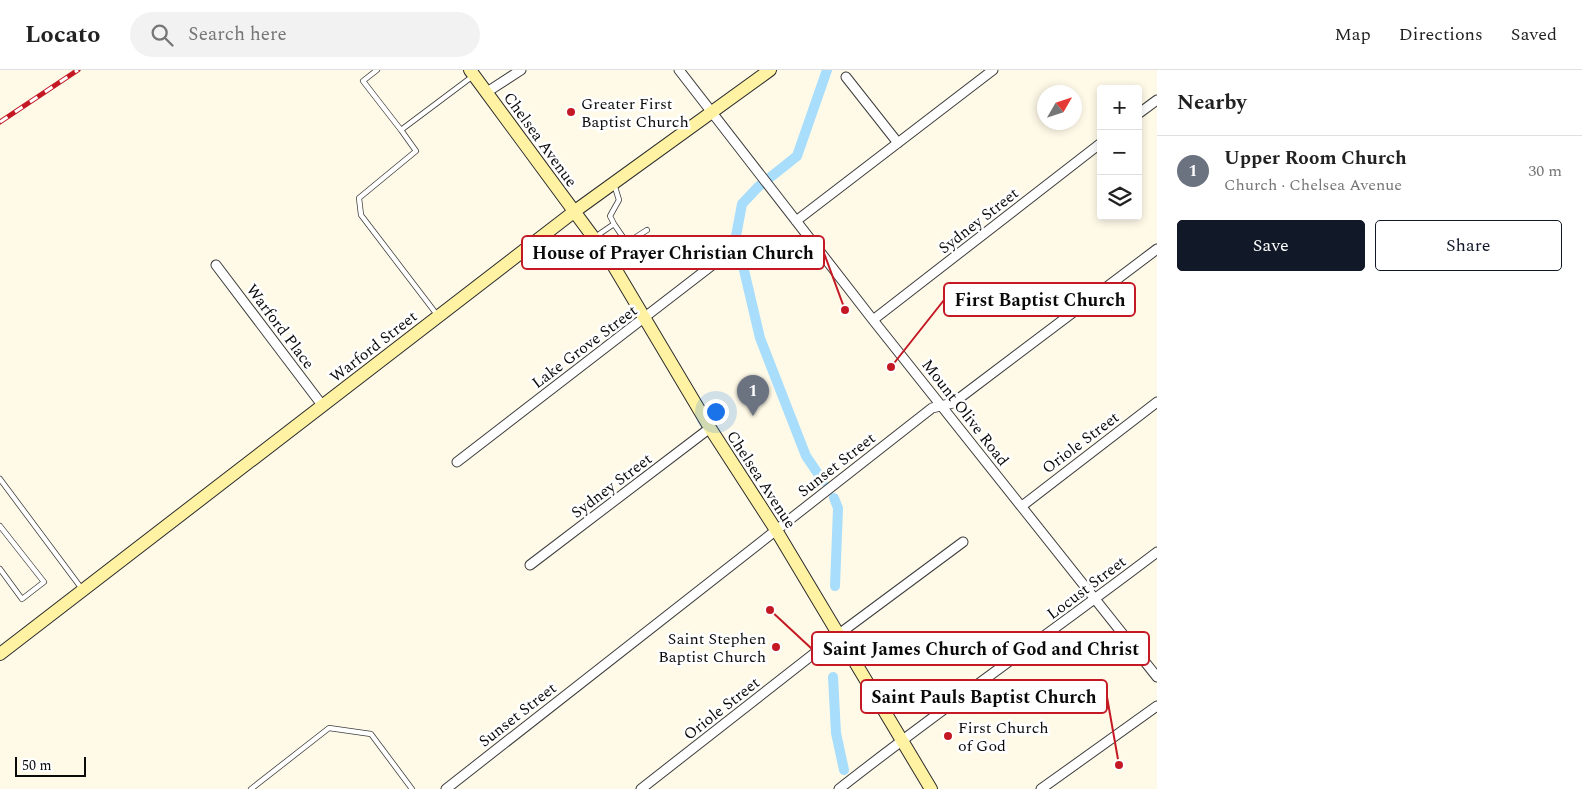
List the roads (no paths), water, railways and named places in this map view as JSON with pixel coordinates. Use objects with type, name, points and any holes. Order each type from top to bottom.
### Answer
[{"type":"main road","name":"Warford Street","points":[[0,654],[574,211],[770,70]]},
{"type":"main road","name":"Chelsea Avenue","points":[[472,73],[607,256],[710,428],[776,530],[931,789]]},
{"type":"street","points":[[487,92],[521,70]]},
{"type":"street","name":"Mount Olive Road","points":[[679,70],[873,320],[1157,677]]},
{"type":"street","points":[[796,221],[993,70]]},
{"type":"street","points":[[846,77],[898,143]]},
{"type":"street","points":[[1142,111],[1157,100]]},
{"type":"street","name":"Sydney Street","points":[[873,320],[1097,146]]},
{"type":"street","name":"Sunset Street","points":[[446,789],[932,408],[953,403],[1157,249]]},
{"type":"street","name":"Lake Grove Street","points":[[457,462],[728,253]]},
{"type":"street","name":"Warford Place","points":[[216,266],[322,405]]},
{"type":"street","name":"Oriole Street","points":[[1022,506],[1157,402]]},
{"type":"street","name":"Sydney Street","points":[[530,565],[710,428]]},
{"type":"street","name":"Oriole Street","points":[[641,789],[839,634],[962,542]]},
{"type":"street","name":"Locust Street","points":[[840,789],[902,740],[1096,599],[1157,552]]},
{"type":"street","points":[[1041,789],[1157,706]]},
{"type":"lane","points":[[377,70],[363,81],[402,130],[416,151],[359,198],[360,215],[438,316]]},
{"type":"lane","points":[[402,130],[472,73]]},
{"type":"lane","points":[[614,183],[619,200],[610,216],[627,243]]},
{"type":"lane","points":[[594,238],[614,224]]},
{"type":"lane","points":[[607,256],[647,230]]},
{"type":"lane","points":[[0,479],[83,590]]},
{"type":"lane","points":[[0,526],[44,582],[22,599],[0,569]]},
{"type":"lane","points":[[251,789],[329,728],[372,734],[412,789]]},
{"type":"waterway","points":[[823,481],[806,456],[760,338],[736,236],[742,204],[758,187],[797,156],[827,70]]},
{"type":"waterway","points":[[834,498],[838,508],[835,586]]},
{"type":"waterway","points":[[833,677],[836,733],[844,770]]},
{"type":"railway","points":[[0,122],[78,70]]},
{"type":"place","name":"Greater First Baptist Church","points":[[571,112]]},
{"type":"place","name":"House of Prayer Christian Church","points":[[845,310]]},
{"type":"place","name":"First Baptist Church","points":[[891,367]]},
{"type":"place","name":"Upper Room Church","points":[[753,416]]},
{"type":"place","name":"Saint James Church of God and Christ","points":[[770,610]]},
{"type":"place","name":"Saint Stephen Baptist Church","points":[[776,647]]},
{"type":"place","name":"First Church of God","points":[[948,736]]},
{"type":"place","name":"Saint Pauls Baptist Church","points":[[1119,765]]}]
